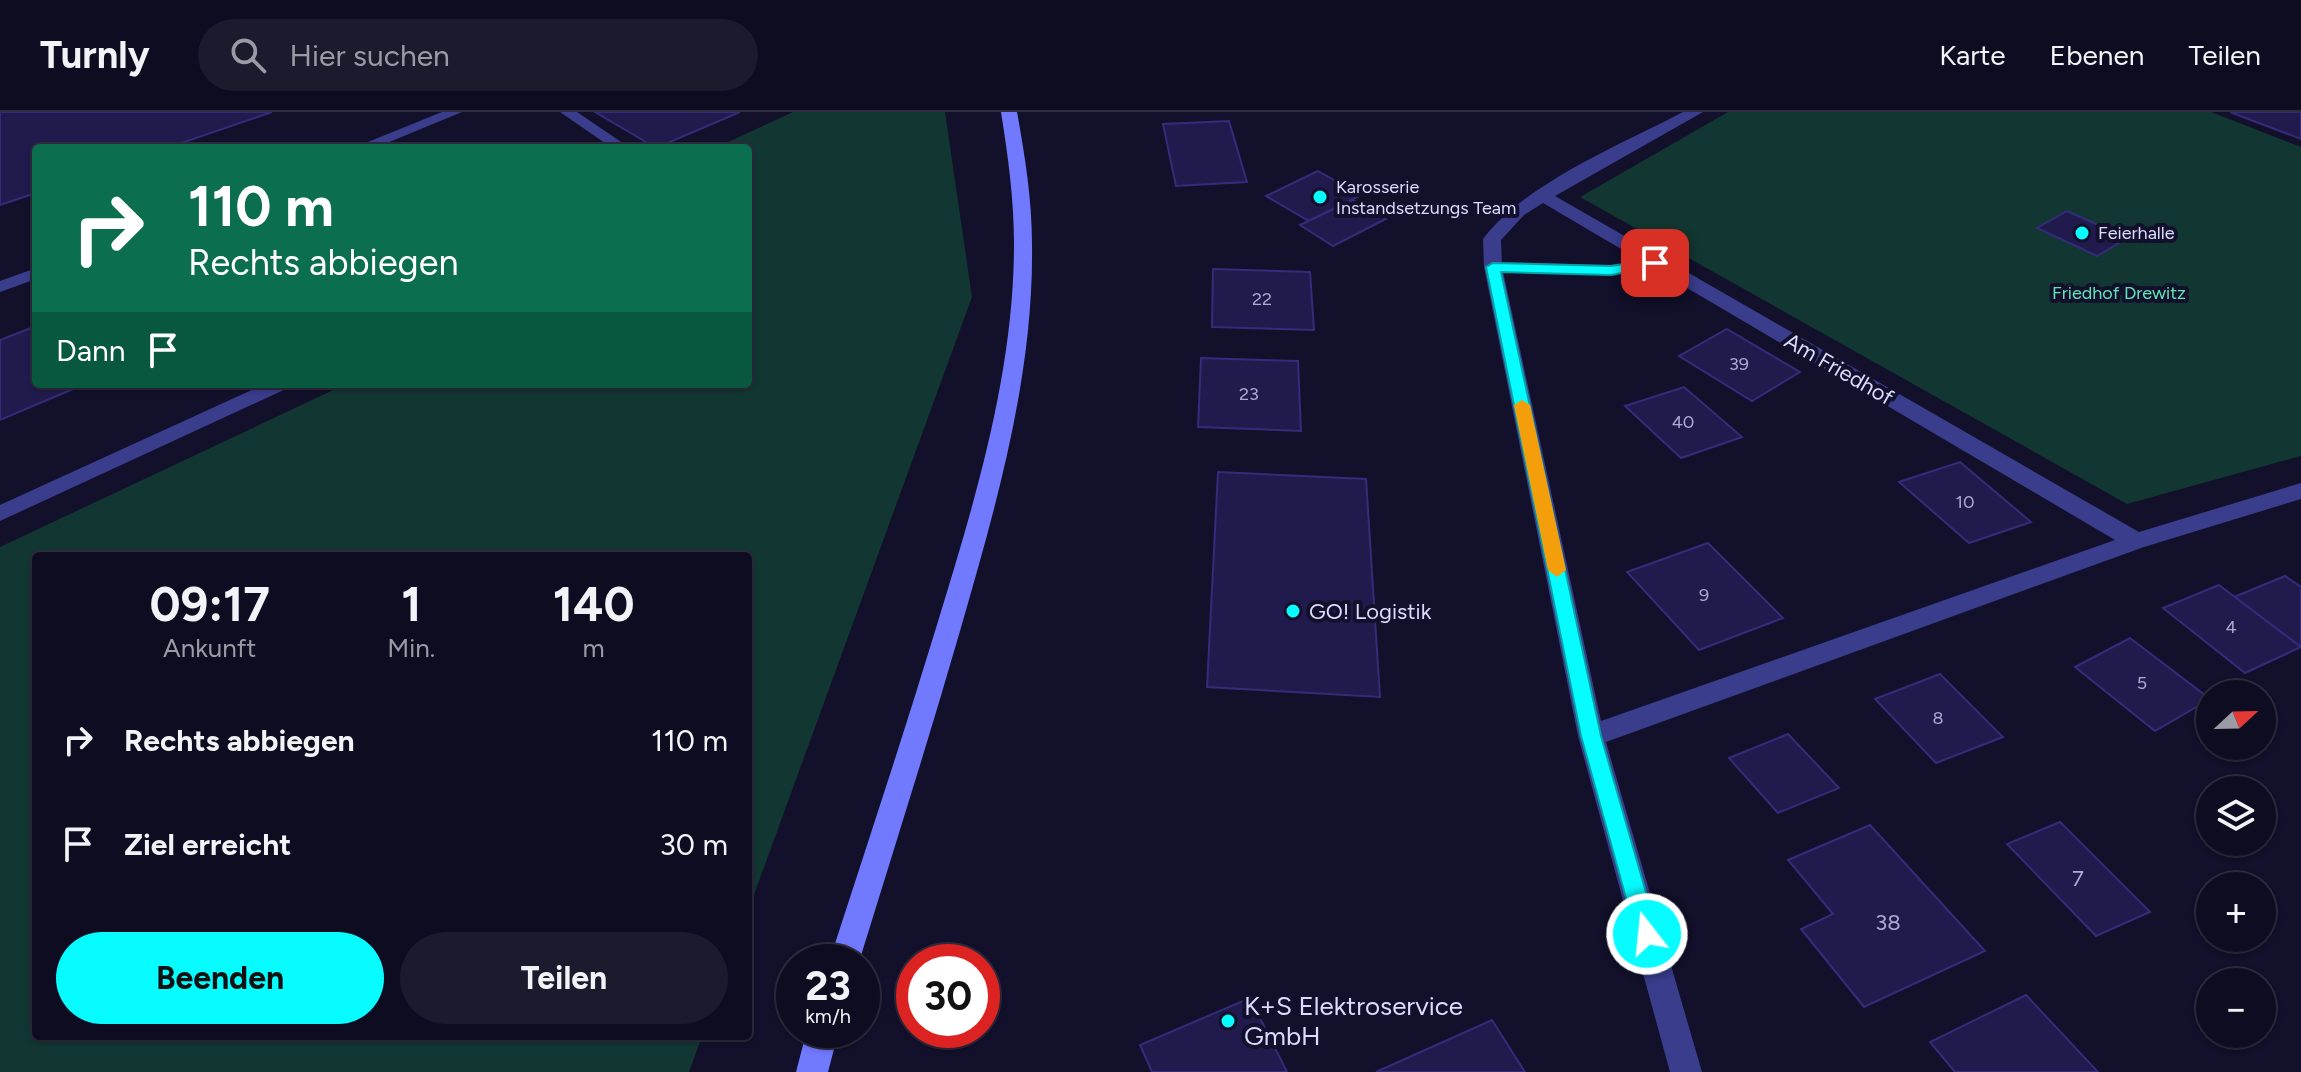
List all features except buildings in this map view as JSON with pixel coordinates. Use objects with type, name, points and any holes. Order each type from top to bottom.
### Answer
[{"type":"main road","points":[[850,944],[918,731],[997,456],[1022,290],[1023,207],[1009,112]]},
{"type":"main road","points":[[812,1072],[818,1048]]},
{"type":"street","points":[[1686,1072],[1591,736],[1493,267],[1492,239],[1518,211],[1695,112]]},
{"type":"street","name":"Am Friedhof","points":[[1543,196],[2136,541]]},
{"type":"street","points":[[1591,736],[2136,541],[2301,491]]},
{"type":"lane","points":[[371,144],[455,112]]},
{"type":"lane","points":[[567,112],[616,144]]},
{"type":"lane","points":[[1493,267],[1611,270],[1655,263]]},
{"type":"lane","points":[[0,287],[32,275]]},
{"type":"lane","points":[[0,514],[272,388]]},
{"type":"green space","points":[[793,112],[945,112],[972,297],[752,900],[752,552],[32,552],[32,1040],[701,1040],[689,1072],[0,1072],[0,547],[338,388],[752,388],[752,144],[724,144]]},
{"type":"green space","name":"Friedhof Drewitz","points":[[1728,112],[2211,112],[2301,147],[2301,456],[2127,504],[1580,197]]},
{"type":"slow traffic","points":[[1522,405],[1557,570]]},
{"type":"place","name":"Karosserie Instandsetzungs Team","points":[[1320,197]]},
{"type":"place","name":"Feierhalle","points":[[2082,233]]},
{"type":"place","name":"GO! Logistik","points":[[1293,611]]},
{"type":"place","name":"K+S Elektroservice GmbH","points":[[1228,1021]]},
{"type":"route","points":[[1647,934],[1591,736],[1493,267],[1611,270],[1655,263]]}]
